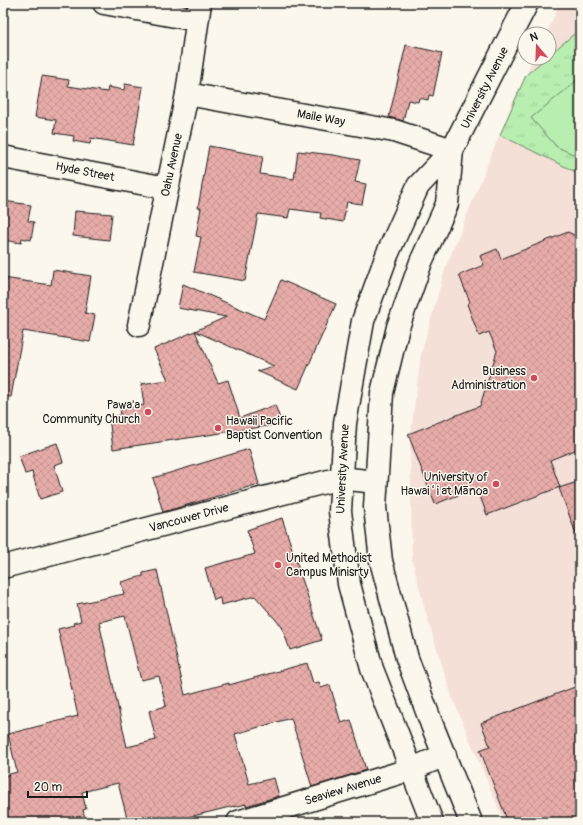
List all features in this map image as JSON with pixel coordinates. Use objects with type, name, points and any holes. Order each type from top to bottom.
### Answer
[{"type":"main road","points":[[104,3],[199,11]]},
{"type":"main road","name":"University Avenue","points":[[432,822],[372,669],[349,584],[340,512],[340,478],[345,423],[363,321],[387,255],[418,186],[452,150],[527,3]]},
{"type":"main road","name":"Oahu Avenue","points":[[139,325],[187,94],[199,11]]},
{"type":"main road","name":"Maile Way","points":[[187,94],[394,131],[452,150]]},
{"type":"main road","name":"University Avenue","points":[[452,150],[447,204],[421,262],[398,327],[382,393],[375,507],[380,553],[390,599],[407,658],[432,725],[472,822]]},
{"type":"main road","name":"Hyde Street","points":[[3,157],[156,186],[168,186]]},
{"type":"main road","name":"Vancouver Drive","points":[[3,567],[340,478],[376,482]]},
{"type":"main road","name":"Seaview Avenue","points":[[238,822],[412,769],[445,754]]},
{"type":"shaded area","name":"University of Hawaiʻi at Mānoa","points":[[560,3],[580,3],[580,822],[504,822],[452,697],[426,614],[412,559],[410,440],[421,354],[445,269],[512,104],[530,66],[557,66],[557,26],[550,26]]},
{"type":"green space","points":[[580,29],[580,174],[500,135],[526,75],[537,66],[557,66],[557,48]]},
{"type":"green space","points":[[580,78],[580,157],[557,147],[531,118]]},
{"type":"building","points":[[406,45],[442,53],[433,96],[429,95],[428,100],[419,98],[418,102],[408,100],[403,121],[389,117]]},
{"type":"building","points":[[42,76],[69,80],[68,86],[107,92],[108,87],[124,90],[125,84],[143,87],[133,145],[91,138],[90,144],[73,141],[74,136],[54,133],[56,120],[35,117]]},
{"type":"building","points":[[209,146],[263,156],[260,174],[294,179],[298,151],[360,160],[355,182],[366,184],[362,204],[347,202],[343,222],[320,218],[321,213],[290,209],[288,218],[258,214],[245,281],[194,272],[201,237],[196,236],[201,208],[198,208]]},
{"type":"building","points":[[3,201],[31,205],[28,221],[34,222],[31,240],[22,238],[21,243],[3,240]]},
{"type":"building","points":[[75,211],[112,214],[109,240],[73,236]]},
{"type":"building","name":"Business Administration","points":[[568,232],[580,238],[580,448],[550,460],[560,487],[487,515],[477,488],[435,504],[408,434],[480,406],[497,351],[489,332],[479,336],[467,304],[470,302],[459,275],[484,265],[480,256],[497,249],[501,259]]},
{"type":"building","points":[[53,270],[91,276],[85,313],[95,315],[90,342],[23,331],[11,397],[3,396],[3,278],[51,285]]},
{"type":"building","points":[[281,280],[336,304],[298,389],[257,371],[274,366],[195,331],[226,317],[178,308],[183,284],[264,319]]},
{"type":"building","points":[[195,331],[218,383],[228,380],[240,418],[275,405],[282,424],[113,449],[109,417],[121,415],[120,409],[144,405],[141,384],[168,380],[154,349]]},
{"type":"building","points":[[57,443],[63,462],[54,465],[62,492],[40,499],[32,472],[25,474],[19,456]]},
{"type":"building","points":[[249,449],[259,484],[163,512],[153,478]]},
{"type":"building","points":[[580,481],[580,539],[578,539],[559,488]]},
{"type":"building","name":"United Methodist Campus Minisrty","points":[[282,518],[322,640],[290,650],[282,627],[255,596],[221,605],[220,598],[214,600],[205,568],[255,554],[247,530]]},
{"type":"building","points":[[157,570],[185,695],[229,683],[229,685],[307,663],[313,683],[319,682],[321,688],[330,685],[341,723],[351,720],[366,770],[312,787],[291,718],[235,734],[249,784],[274,778],[279,796],[246,806],[246,804],[234,806],[177,820],[176,816],[153,822],[128,822],[118,783],[82,792],[86,809],[83,810],[86,822],[3,822],[3,776],[17,772],[8,734],[78,716],[58,629],[74,625],[73,623],[81,621],[77,604],[124,594],[121,582],[143,576],[143,573]],"holes":[[[125,616],[141,680],[159,676],[166,706],[149,711],[156,740],[127,747],[99,622]]]},
{"type":"building","points":[[580,685],[580,822],[508,822],[480,750],[490,746],[481,723]]},
{"type":"place","name":"Business Administration","points":[[534,378]]},
{"type":"place","name":"Pawa'a Community Church","points":[[148,412]]},
{"type":"place","name":"Hawaii Pacific Baptist Convention","points":[[218,428]]},
{"type":"place","name":"University of Hawaiʻi at Mānoa","points":[[496,484]]},
{"type":"place","name":"United Methodist Campus Minisrty","points":[[278,565]]}]
